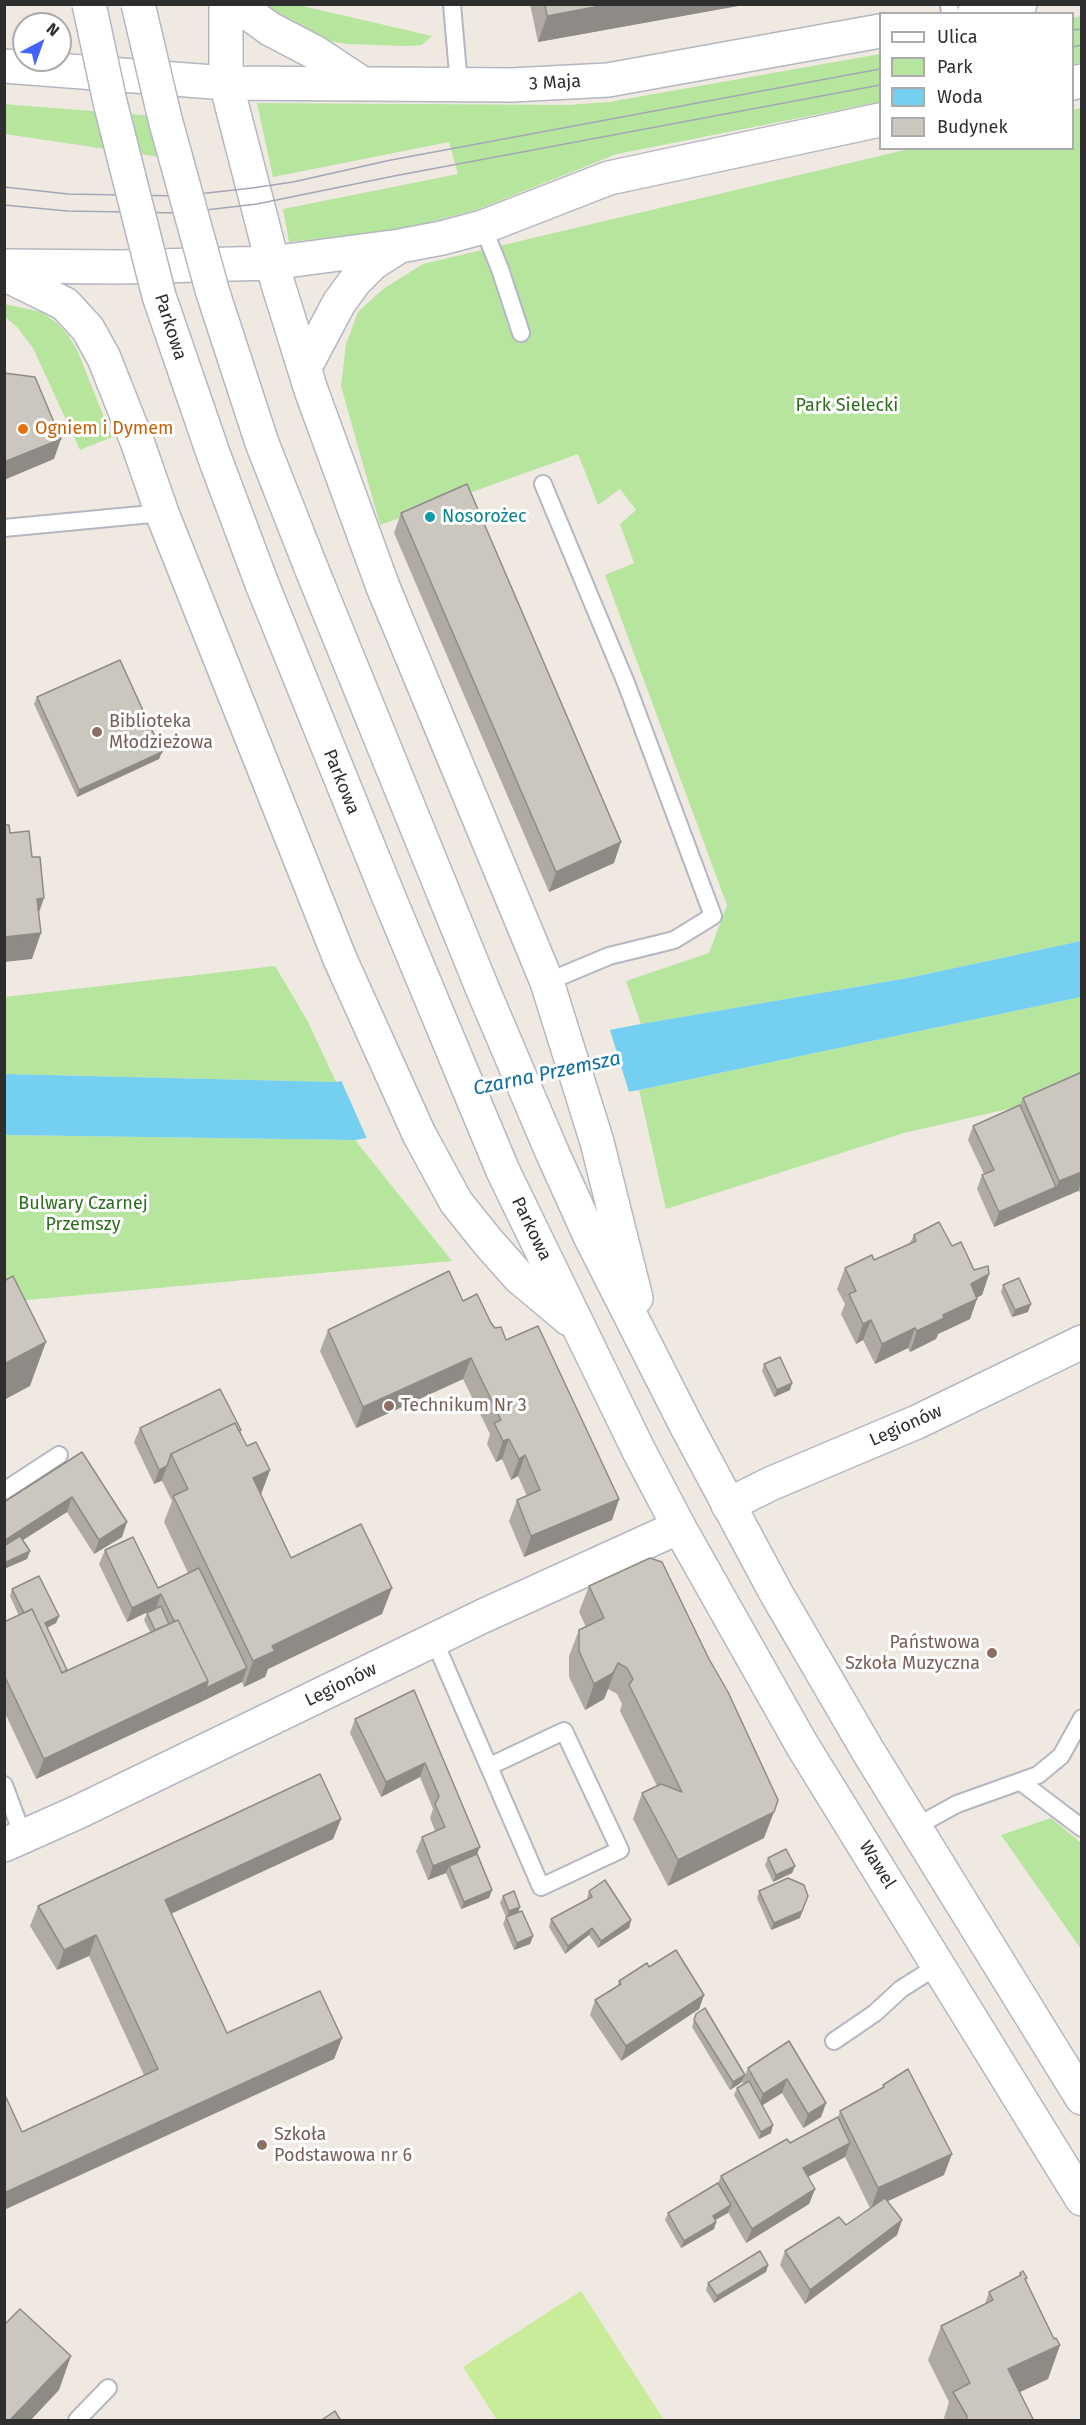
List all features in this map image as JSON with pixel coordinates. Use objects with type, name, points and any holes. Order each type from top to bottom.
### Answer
[{"type":"street","name":"Parkowa","points":[[89,4],[110,102],[159,296],[214,456],[262,584],[503,1170],[679,1527]]},
{"type":"street","points":[[138,4],[165,120],[213,293],[262,443],[483,990],[552,1152],[590,1236],[650,1355],[776,1593],[915,1827],[1082,2098]]},
{"type":"street","points":[[226,4],[226,82],[271,263],[311,390],[383,587],[547,982],[597,1142],[650,1355]]},
{"type":"street","points":[[236,4],[270,29],[316,53],[360,82]]},
{"type":"street","points":[[983,12],[1020,4]]},
{"type":"street","name":"3 Maja","points":[[4,66],[226,82],[459,85],[608,80],[879,31]]},
{"type":"street","points":[[4,266],[121,267],[271,263],[400,246],[483,227],[609,178],[879,120]]},
{"type":"street","points":[[305,367],[339,303],[355,281],[373,263],[400,246]]},
{"type":"street","points":[[4,274],[65,304],[88,329],[108,368],[162,513],[340,958],[419,1134],[456,1202],[519,1277],[579,1328]]},
{"type":"street","name":"Legionów","points":[[728,1505],[770,1484],[916,1422],[1082,1342]]},
{"type":"street","name":"Legionów","points":[[14,1840],[434,1640],[679,1527]]},
{"type":"street","name":"Wawel","points":[[679,1527],[802,1745],[1082,2199]]},
{"type":"lane","points":[[452,4],[459,85]]},
{"type":"lane","points":[[483,227],[500,269],[520,333]]},
{"type":"lane","points":[[543,484],[626,684],[712,916],[674,940],[609,956],[547,982]]},
{"type":"lane","points":[[4,528],[162,513]]},
{"type":"lane","points":[[4,1491],[59,1455]]},
{"type":"lane","points":[[434,1640],[541,1887],[620,1850],[564,1731],[490,1766]]},
{"type":"lane","points":[[915,1827],[957,1804],[1038,1775],[1061,1756],[1082,1718]]},
{"type":"lane","points":[[1021,1782],[1082,1828]]},
{"type":"lane","points":[[4,1785],[14,1840]]},
{"type":"lane","points":[[834,2041],[875,2013],[900,1989],[939,1965]]},
{"type":"lane","points":[[77,2421],[108,2388]]},
{"type":"green space","points":[[261,5],[298,5],[432,36],[422,45],[406,46],[347,44],[317,39]]},
{"type":"green space","points":[[1081,16],[1081,62],[1074,64],[1074,18]]},
{"type":"green space","points":[[879,54],[879,102],[617,154],[476,210],[408,228],[289,242],[283,209],[458,174],[449,142],[273,177],[257,103],[568,105],[609,102]]},
{"type":"green space","points":[[4,104],[154,116],[166,158],[5,134]]},
{"type":"green space","name":"Park Sielecki","points":[[1081,108],[1081,941],[908,978],[641,1024],[626,981],[709,953],[727,905],[605,575],[634,563],[620,524],[636,510],[620,489],[598,505],[578,454],[380,525],[341,386],[346,344],[358,312],[383,289],[423,264],[905,150],[1074,150],[1074,110]]},
{"type":"green space","points":[[4,304],[41,312],[56,322],[68,335],[77,350],[112,437],[80,450],[33,348],[17,327],[5,317]]},
{"type":"green space","points":[[275,966],[307,1020],[336,1082],[5,1074],[5,997]]},
{"type":"green space","points":[[1081,997],[1081,1092],[904,1133],[666,1209],[639,1090]]},
{"type":"green space","name":"Bulwary Czarnej Przemszy","points":[[4,1135],[355,1140],[452,1261],[16,1301],[5,1305]]},
{"type":"green space","points":[[1051,1818],[1081,1843],[1081,1949],[1001,1835]]},
{"type":"green space","points":[[581,2291],[664,2420],[497,2420],[463,2367]]},
{"type":"water","name":"Czarna Przemsza","points":[[1081,941],[1081,997],[639,1090],[355,1140],[5,1135],[5,1074],[336,1082],[641,1024],[908,978]]},
{"type":"pier","points":[[609,1027],[630,1095],[368,1141],[340,1078]]},
{"type":"building","points":[[545,4],[611,4],[547,16]]},
{"type":"building","points":[[4,373],[35,377],[61,439],[4,462]]},
{"type":"building","points":[[467,484],[621,842],[556,872],[401,513]]},
{"type":"building","name":"Biblioteka Młodzieżowa","points":[[120,660],[162,752],[79,790],[37,697]]},
{"type":"building","points":[[4,825],[9,825],[10,833],[29,831],[32,857],[40,857],[44,898],[37,899],[41,933],[4,937]]},
{"type":"building","points":[[1082,1072],[1082,1172],[1059,1181],[1023,1098]]},
{"type":"building","points":[[1020,1105],[1056,1187],[999,1212],[982,1175],[994,1170],[973,1126]]},
{"type":"building","points":[[939,1222],[952,1246],[961,1242],[974,1270],[988,1266],[989,1274],[971,1284],[977,1299],[943,1315],[944,1318],[917,1331],[915,1328],[882,1344],[871,1320],[863,1324],[849,1294],[856,1291],[845,1268],[872,1255],[874,1260],[916,1241],[914,1235]]},
{"type":"building","points":[[449,1271],[463,1301],[477,1294],[491,1323],[495,1328],[501,1327],[506,1340],[538,1326],[619,1499],[531,1536],[517,1500],[540,1490],[525,1455],[519,1459],[509,1439],[503,1441],[494,1423],[501,1420],[471,1358],[363,1407],[328,1330]]},
{"type":"building","points":[[13,1276],[46,1342],[4,1364],[4,1281]]},
{"type":"building","points":[[1019,1278],[1031,1304],[1015,1310],[1003,1285]]},
{"type":"building","points":[[780,1357],[792,1383],[777,1390],[764,1364]]},
{"type":"building","points":[[220,1389],[241,1430],[239,1431],[235,1423],[171,1454],[167,1466],[159,1470],[140,1428]]},
{"type":"building","points":[[235,1423],[247,1446],[256,1442],[270,1470],[253,1478],[291,1558],[361,1524],[392,1588],[272,1646],[275,1651],[253,1661],[173,1496],[188,1489],[171,1454]]},
{"type":"building","points":[[82,1452],[127,1522],[99,1540],[72,1497],[4,1541],[4,1502]]},
{"type":"building","points":[[20,1536],[30,1551],[4,1563],[4,1546]]},
{"type":"building","points":[[133,1537],[158,1588],[199,1568],[247,1668],[206,1688],[208,1681],[178,1620],[174,1621],[161,1594],[132,1608],[105,1550]]},
{"type":"building","points":[[650,1558],[662,1562],[709,1659],[728,1692],[778,1800],[774,1812],[678,1860],[642,1793],[661,1784],[682,1792],[629,1685],[633,1679],[627,1668],[618,1663],[613,1673],[594,1684],[579,1651],[579,1630],[604,1618],[589,1586]]},
{"type":"building","points":[[39,1576],[59,1616],[45,1623],[67,1670],[62,1673],[32,1609],[24,1613],[12,1589]]},
{"type":"building","points":[[161,1606],[169,1624],[155,1630],[147,1613]]},
{"type":"building","points":[[32,1609],[62,1673],[178,1620],[208,1681],[44,1759],[4,1675],[4,1622]]},
{"type":"building","points":[[414,1690],[480,1847],[433,1866],[422,1837],[445,1827],[435,1804],[439,1796],[425,1763],[386,1782],[355,1719]]},
{"type":"building","points":[[320,1774],[341,1819],[165,1900],[227,2033],[320,1991],[342,2038],[4,2193],[4,2093],[22,2132],[158,2069],[96,1935],[64,1950],[38,1906]]},
{"type":"building","points":[[786,1849],[795,1866],[776,1875],[768,1858]]},
{"type":"building","points":[[477,1854],[492,1890],[464,1902],[449,1866]]},
{"type":"building","points":[[788,1878],[804,1885],[808,1896],[802,1911],[774,1923],[759,1891]]},
{"type":"building","points":[[605,1880],[631,1920],[601,1941],[592,1928],[568,1946],[551,1919],[592,1897],[589,1891]]},
{"type":"building","points":[[514,1891],[520,1907],[509,1911],[503,1896]]},
{"type":"building","points":[[522,1911],[533,1936],[517,1943],[506,1917]]},
{"type":"building","points":[[676,1950],[704,1995],[626,2046],[595,2000],[621,1984],[619,1981],[647,1963],[649,1967]]},
{"type":"building","points":[[705,2008],[745,2075],[733,2082],[694,2020],[696,2014]]},
{"type":"building","points":[[789,2041],[826,2103],[808,2114],[787,2079],[763,2094],[748,2068]]},
{"type":"building","points":[[908,2069],[952,2154],[878,2188],[840,2111],[884,2087],[883,2085]]},
{"type":"building","points":[[749,2081],[773,2125],[761,2132],[737,2088]]},
{"type":"building","points":[[838,2117],[850,2143],[803,2168],[815,2189],[752,2229],[721,2176],[787,2139],[790,2143]]},
{"type":"building","points":[[718,2183],[731,2205],[713,2216],[716,2222],[684,2241],[668,2213]]},
{"type":"building","points":[[885,2198],[902,2220],[810,2290],[785,2251],[839,2217],[846,2225]]},
{"type":"building","points":[[760,2251],[768,2265],[717,2296],[708,2283]]},
{"type":"building","points":[[1023,2271],[1054,2339],[1056,2338],[1060,2345],[1008,2369],[1034,2421],[966,2421],[967,2416],[953,2392],[970,2383],[941,2326],[993,2300],[989,2292],[1021,2275]]},
{"type":"building","points":[[20,2309],[71,2356],[9,2421],[4,2421],[4,2325]]},
{"type":"building","points":[[335,2411],[341,2421],[320,2421]]},
{"type":"tram line","points":[[1074,30],[1082,29]]},
{"type":"tram line","points":[[1074,47],[1082,45]]},
{"type":"tram line","points":[[4,187],[68,194],[180,196],[252,188],[879,69]]},
{"type":"tram line","points":[[4,205],[67,211],[180,213],[257,204],[879,85]]},
{"type":"place","name":"Ogniem i Dymem","points":[[23,429]]},
{"type":"place","name":"Nosorożec","points":[[430,517]]},
{"type":"place","name":"Biblioteka Młodzieżowa","points":[[97,732]]},
{"type":"place","name":"Technikum Nr 3","points":[[389,1406]]},
{"type":"place","name":"Państwowa Szkoła Muzyczna","points":[[992,1653]]},
{"type":"place","name":"Szkoła Podstawowa nr 6","points":[[262,2145]]}]
